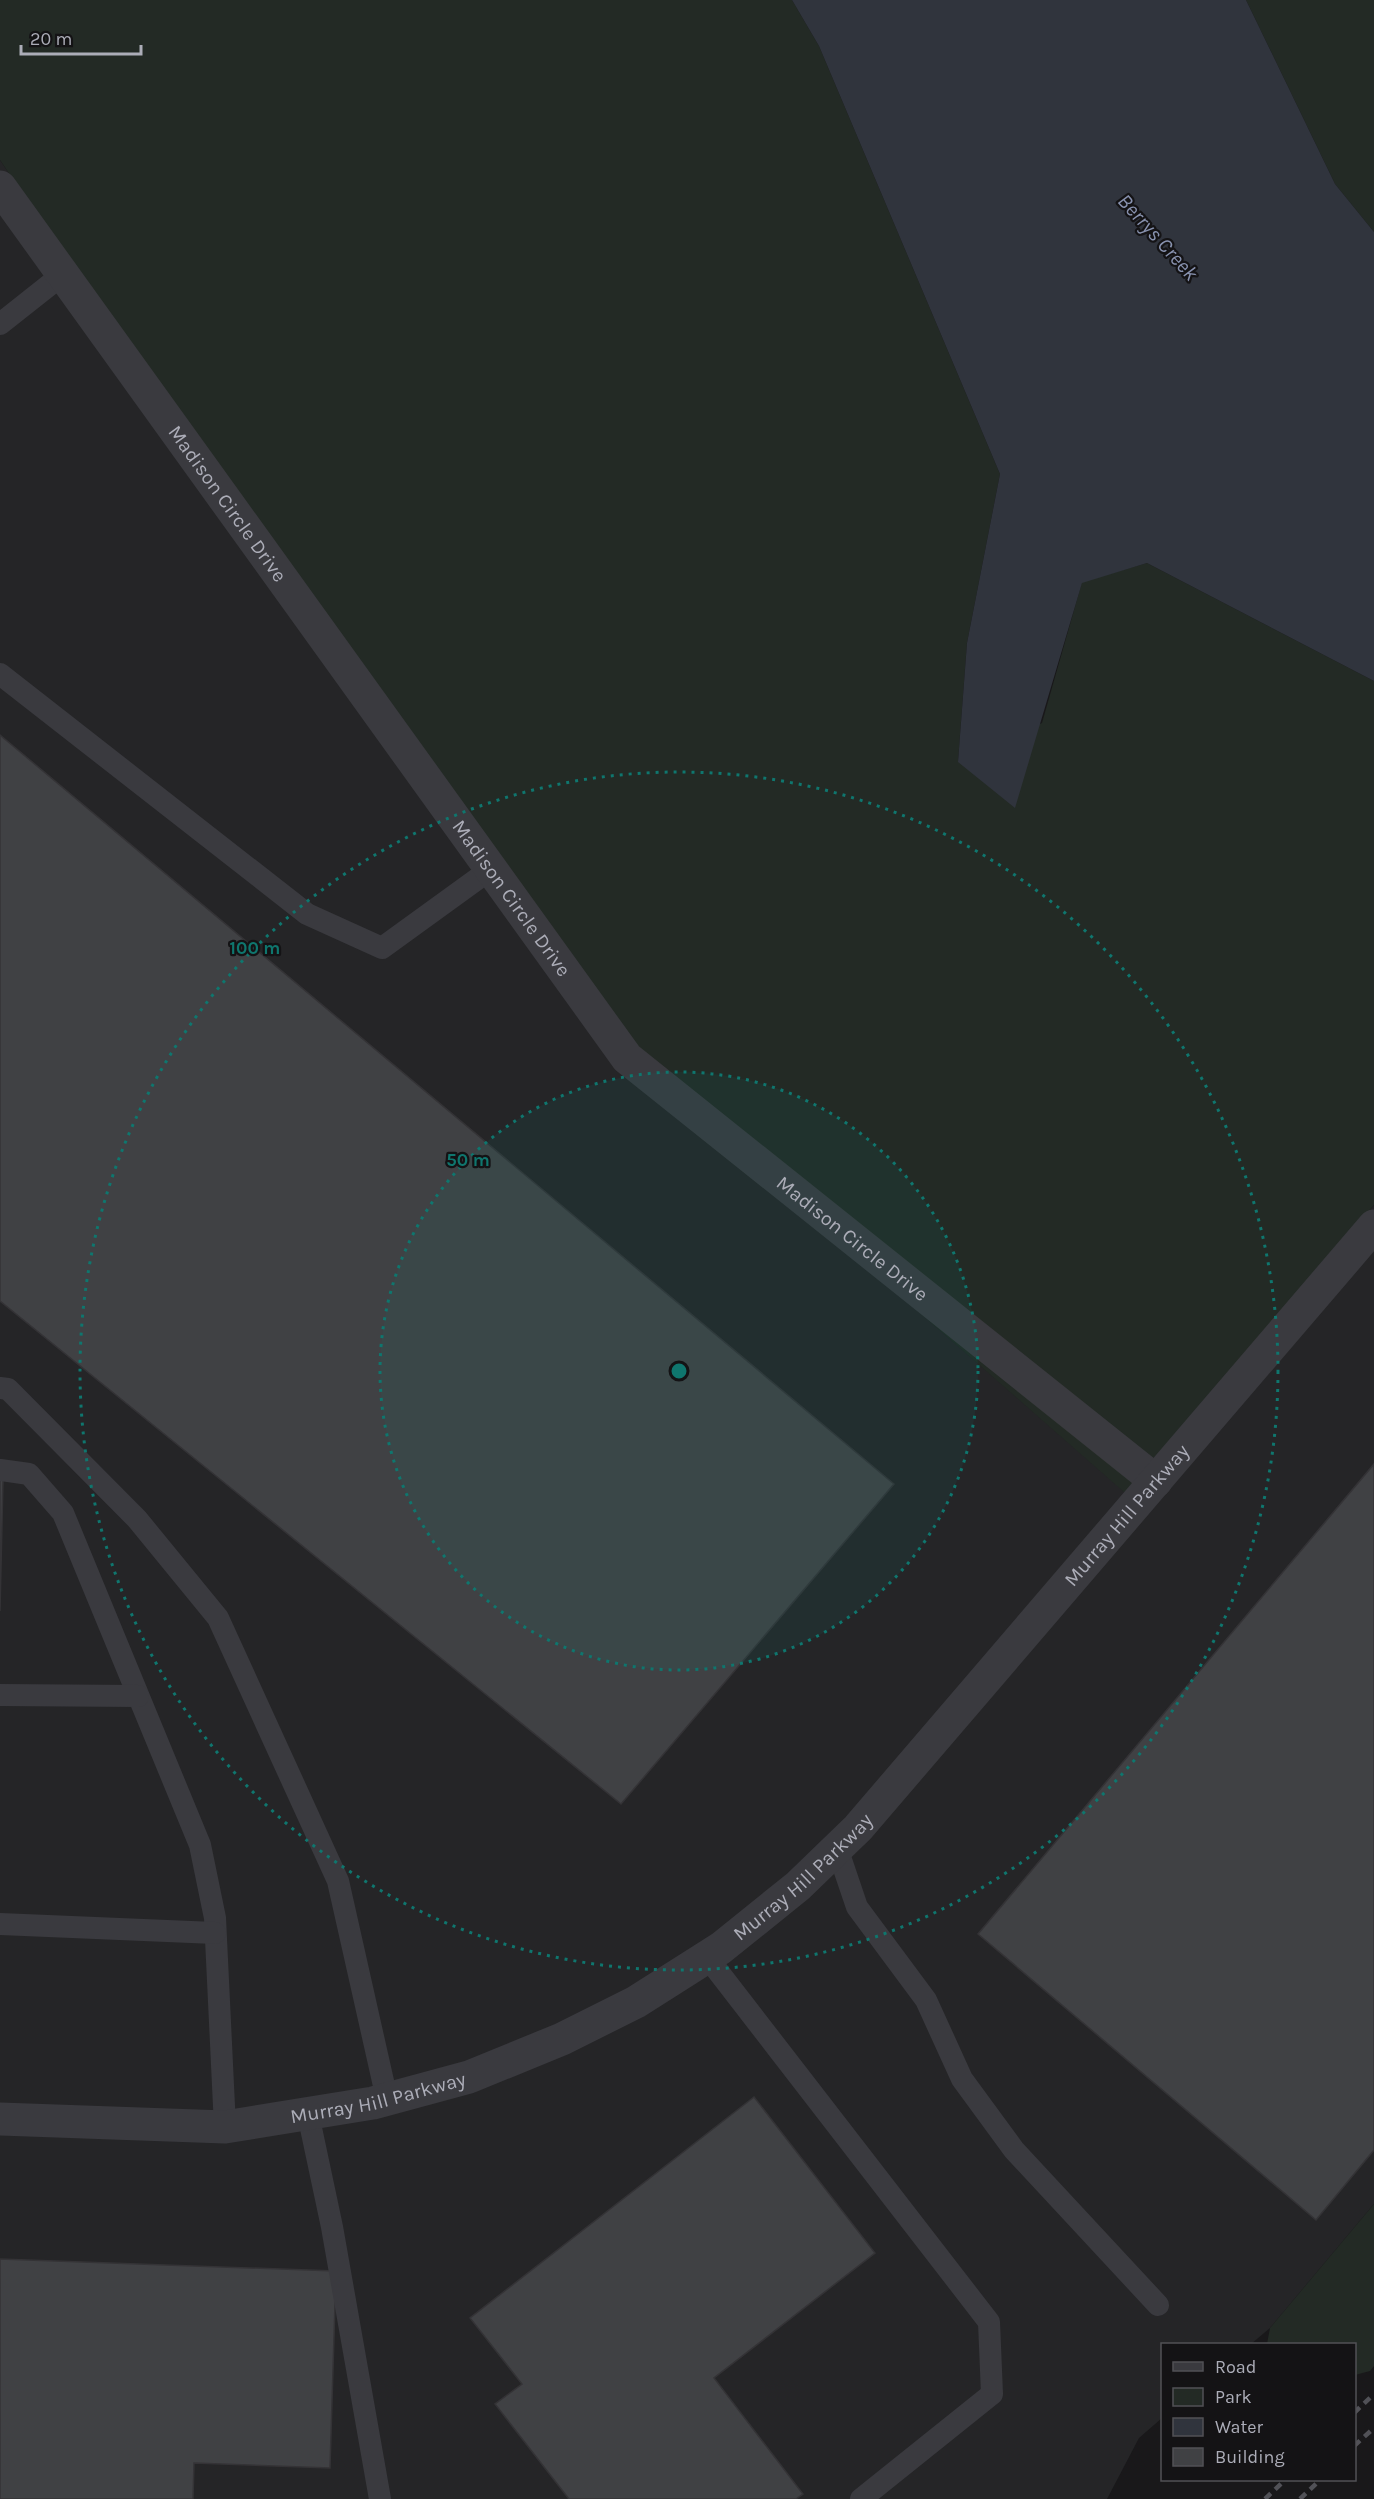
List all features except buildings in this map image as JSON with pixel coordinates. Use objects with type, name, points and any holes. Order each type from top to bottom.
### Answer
[{"type":"street","name":"Madison Circle Drive","points":[[0,187],[627,1058],[1156,1481]]},
{"type":"street","name":"Murray Hill Parkway","points":[[0,2119],[225,2127],[387,2100],[470,2077],[562,2040],[636,2002],[707,1957],[798,1886],[858,1828],[1374,1226]]},
{"type":"lane","points":[[0,324],[62,275]]},
{"type":"lane","points":[[0,674],[307,914],[382,948],[491,869]]},
{"type":"lane","points":[[0,1388],[8,1389],[137,1519],[218,1618],[338,1881],[387,2100]]},
{"type":"lane","points":[[0,1470],[29,1474],[63,1513],[200,1845],[215,1933],[225,2127]]},
{"type":"lane","points":[[0,1695],[138,1696]]},
{"type":"lane","points":[[837,1848],[857,1907],[926,2000],[962,2079],[1014,2150],[1158,2305]]},
{"type":"lane","points":[[0,1924],[215,1933]]},
{"type":"lane","points":[[707,1957],[989,2322],[992,2394],[861,2499]]},
{"type":"lane","points":[[308,2114],[332,2227],[380,2499]]},
{"type":"shaded area","points":[[0,160],[570,1006],[1125,1492],[1374,1205],[1374,2204],[1270,2328],[1252,2343],[1161,2343],[1161,2419],[1139,2438],[1107,2499],[0,2499]]},
{"type":"green space","points":[[0,0],[792,0],[819,46],[1000,474],[967,643],[958,762],[1042,723],[1082,582],[1147,563],[1374,681],[1374,1205],[1125,1493],[570,1006],[0,160]]},
{"type":"green space","points":[[1246,0],[1374,0],[1374,232],[1335,184]]},
{"type":"green space","points":[[1374,2204],[1374,2366],[1370,2371],[1356,2375],[1356,2343],[1267,2343],[1270,2328]]},
{"type":"water","name":"Berrys Creek","points":[[792,0],[1246,0],[1335,184],[1374,232],[1374,681],[1147,563],[1082,583],[1015,808],[958,762],[967,643],[1000,474],[819,46]]},
{"type":"railway","points":[[1356,2411],[1374,2394]]},
{"type":"railway","points":[[1356,2444],[1374,2428]]},
{"type":"railway","points":[[1265,2499],[1284,2481]]},
{"type":"railway","points":[[1300,2499],[1319,2481]]}]
